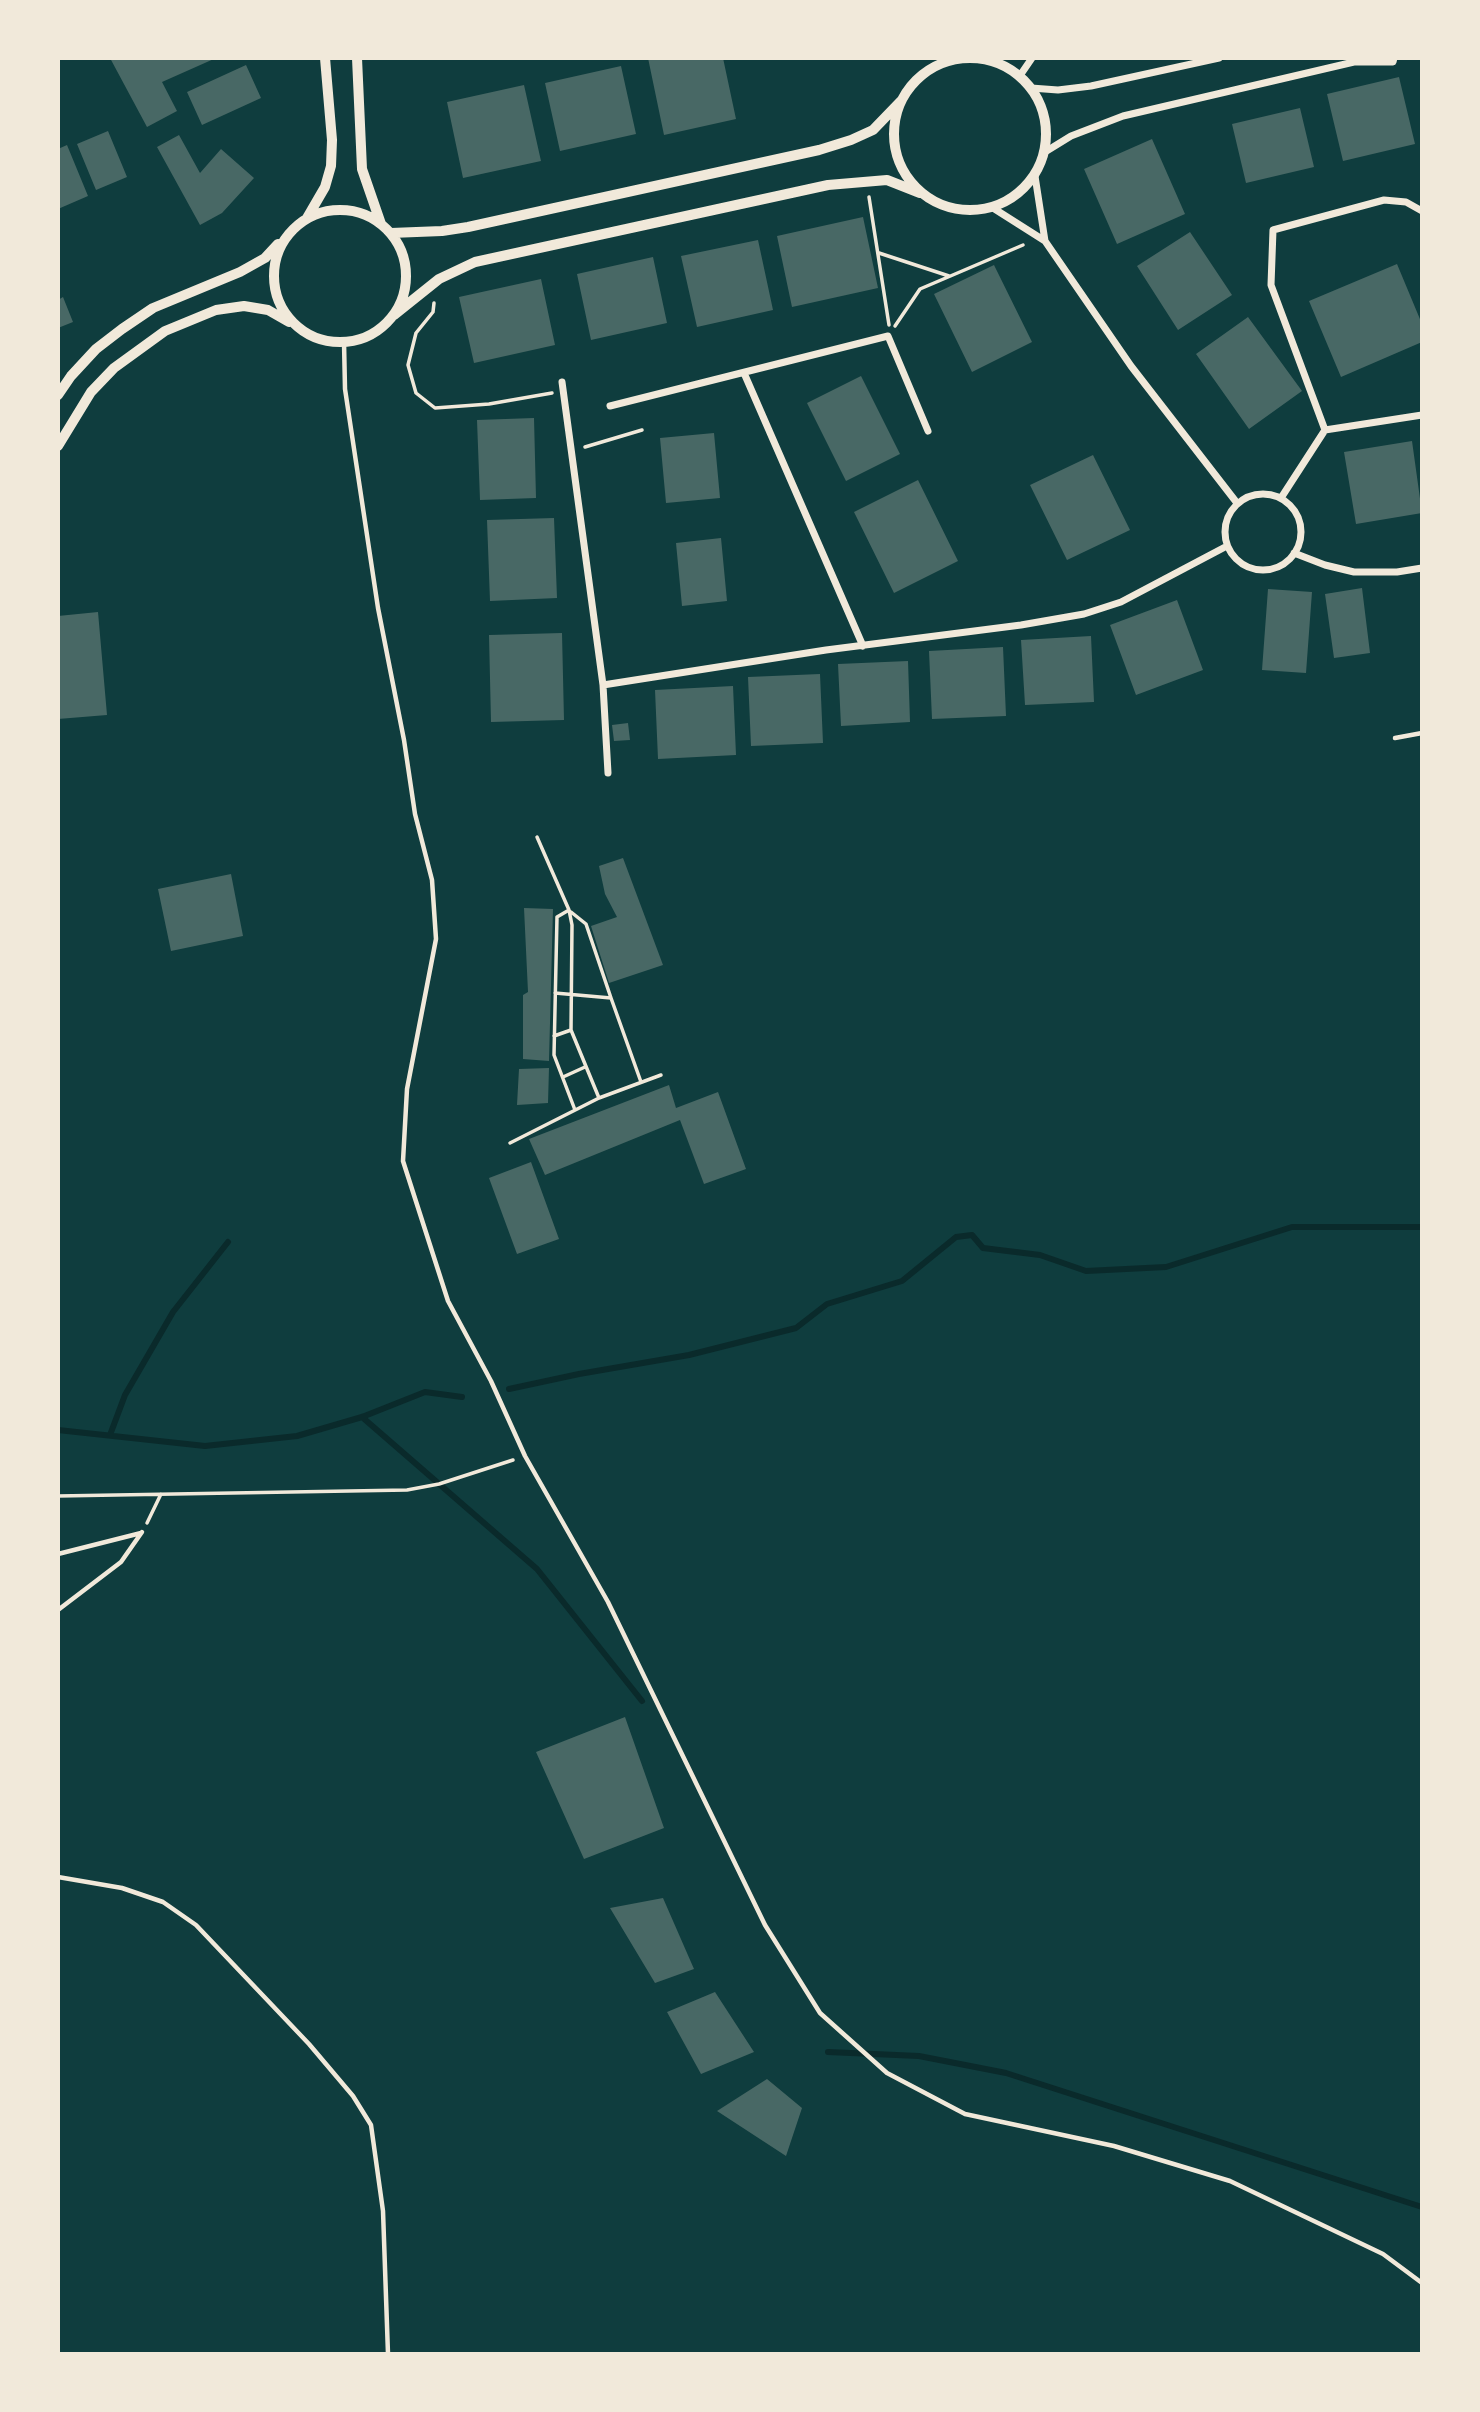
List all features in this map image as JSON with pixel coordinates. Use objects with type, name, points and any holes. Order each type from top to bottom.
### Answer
[{"type":"street","points":[[307,218],[325,187],[331,166],[332,140],[325,58]]},
{"type":"street","points":[[357,58],[362,169],[382,224]]},
{"type":"street","points":[[1019,77],[1032,58]]},
{"type":"street","points":[[1031,88],[1058,90],[1091,86],[1219,58]]},
{"type":"street","points":[[1045,152],[1071,136],[1123,116],[1354,62],[1394,62],[1394,58]]},
{"type":"street","points":[[58,446],[73,419],[99,384],[121,362],[166,331],[216,310],[244,306],[268,310],[307,334],[325,341],[344,342],[363,338],[380,329],[439,279],[475,262],[828,185],[887,180],[920,193],[938,205],[963,211],[993,208],[1016,195],[1035,176],[1045,152],[1045,116],[1031,88],[1011,69],[994,59],[954,60],[933,68],[914,82],[901,101],[873,130],[851,141],[468,227],[391,233]]},
{"type":"street","points":[[901,101],[894,123],[894,146],[899,164],[920,193]]},
{"type":"street","points":[[1035,176],[1045,241]]},
{"type":"street","points":[[1325,430],[1271,285],[1273,230],[1384,200],[1406,202],[1422,211]]},
{"type":"street","points":[[993,208],[1045,241],[1131,366],[1237,503]]},
{"type":"street","points":[[58,396],[71,376],[96,349],[122,329],[153,308],[240,272],[265,257],[307,218],[325,211],[345,209],[364,214],[382,224],[391,233],[402,252],[407,273],[404,295],[394,315]]},
{"type":"street","points":[[288,234],[277,255],[273,277],[278,300],[289,319],[307,334]]},
{"type":"street","points":[[610,406],[888,336],[928,431]]},
{"type":"street","points":[[744,373],[863,646]]},
{"type":"street","points":[[563,386],[603,685],[608,773]]},
{"type":"street","points":[[1281,498],[1325,430],[1422,415]]},
{"type":"street","points":[[1264,494],[1281,498],[1292,506],[1299,519],[1299,543],[1283,564],[1263,570],[1250,568],[1235,558],[1227,546],[1225,525],[1229,514],[1237,503],[1251,496],[1264,494]]},
{"type":"street","points":[[603,685],[1084,614],[1121,602],[1227,546]]},
{"type":"street","points":[[1294,552],[1325,565],[1354,572],[1397,572],[1422,568]]},
{"type":"lane","points":[[344,342],[345,389],[378,608],[404,740],[415,814],[432,880],[436,939],[407,1089],[403,1161],[448,1301],[491,1381],[525,1456],[608,1602],[765,1925],[820,2013],[887,2073],[965,2114],[1114,2146],[1230,2180],[1383,2254],[1422,2283]]},
{"type":"lane","points":[[1395,738],[1422,733]]},
{"type":"lane","points":[[58,1554],[142,1532]]},
{"type":"lane","points":[[58,1610],[121,1562],[142,1532]]},
{"type":"lane","points":[[58,1877],[122,1888],[163,1902],[196,1925],[353,2096],[371,2125],[383,2211],[388,2354]]},
{"type":"path","points":[[868,195],[879,253],[888,336]]},
{"type":"path","points":[[888,336],[920,289],[1023,245]]},
{"type":"path","points":[[879,253],[951,277]]},
{"type":"path","points":[[434,293],[433,312],[416,333],[408,365],[416,393],[435,408],[489,404],[563,386]]},
{"type":"path","points":[[573,451],[642,429]]},
{"type":"path","points":[[537,837],[569,911],[572,925],[571,1030],[599,1098]]},
{"type":"path","points":[[569,911],[556,917],[554,1055],[575,1110]]},
{"type":"path","points":[[569,911],[586,924],[641,1082]]},
{"type":"path","points":[[555,993],[611,998]]},
{"type":"path","points":[[554,1036],[571,1030]]},
{"type":"path","points":[[563,1077],[585,1067]]},
{"type":"path","points":[[510,1143],[599,1098],[661,1075]]},
{"type":"path","points":[[58,1496],[407,1490],[439,1484],[525,1456]]},
{"type":"path","points":[[142,1532],[161,1494]]},
{"type":"building","points":[[110,58],[216,58],[162,82],[177,111],[147,127]]},
{"type":"building","points":[[648,58],[723,58],[736,119],[664,135]]},
{"type":"building","points":[[246,65],[261,98],[202,125],[187,92]]},
{"type":"building","points":[[621,66],[636,134],[560,151],[545,83]]},
{"type":"building","points":[[1399,77],[1415,144],[1343,161],[1327,94]]},
{"type":"building","points":[[524,85],[541,161],[463,178],[447,102]]},
{"type":"building","points":[[1300,108],[1314,167],[1246,183],[1232,124]]},
{"type":"building","points":[[108,131],[127,177],[96,190],[77,144]]},
{"type":"building","points":[[179,135],[200,173],[221,149],[254,178],[222,213],[200,225],[157,147]]},
{"type":"building","points":[[1152,139],[1185,214],[1117,244],[1084,169]]},
{"type":"building","points":[[67,145],[88,196],[58,209],[58,149]]},
{"type":"building","points":[[863,217],[878,288],[792,307],[777,236]]},
{"type":"building","points":[[1190,232],[1232,295],[1178,330],[1137,266]]},
{"type":"building","points":[[758,240],[773,310],[697,327],[681,256]]},
{"type":"building","points":[[653,257],[667,323],[591,340],[577,274]]},
{"type":"building","points":[[1397,264],[1422,324],[1422,342],[1341,377],[1309,301]]},
{"type":"building","points":[[994,265],[1032,342],[972,372],[934,294]]},
{"type":"building","points":[[541,279],[555,345],[474,363],[459,297]]},
{"type":"building","points":[[63,297],[73,322],[58,328],[58,300]]},
{"type":"building","points":[[1248,317],[1302,391],[1249,429],[1196,354]]},
{"type":"building","points":[[861,376],[900,454],[846,481],[807,403]]},
{"type":"building","points":[[534,418],[536,498],[480,500],[477,420]]},
{"type":"building","points":[[714,433],[720,498],[666,503],[660,438]]},
{"type":"building","points":[[1412,441],[1422,513],[1356,524],[1344,452]]},
{"type":"building","points":[[1093,455],[1130,530],[1067,560],[1030,485]]},
{"type":"building","points":[[918,480],[958,561],[894,593],[854,512]]},
{"type":"building","points":[[554,518],[557,598],[490,601],[487,520]]},
{"type":"building","points":[[721,538],[727,601],[682,606],[676,543]]},
{"type":"building","points":[[1362,588],[1370,653],[1334,658],[1325,594]]},
{"type":"building","points":[[1268,589],[1312,592],[1306,673],[1262,670]]},
{"type":"building","points":[[1177,600],[1203,670],[1136,695],[1110,625]]},
{"type":"building","points":[[98,612],[107,715],[58,719],[58,616]]},
{"type":"building","points":[[562,633],[564,720],[491,722],[489,635]]},
{"type":"building","points":[[1091,636],[1094,702],[1025,705],[1021,640]]},
{"type":"building","points":[[1003,647],[1006,716],[932,719],[929,651]]},
{"type":"building","points":[[908,661],[910,722],[841,726],[838,664]]},
{"type":"building","points":[[820,674],[823,743],[751,746],[748,677]]},
{"type":"building","points":[[733,686],[736,755],[658,759],[655,690]]},
{"type":"building","points":[[628,723],[630,740],[614,741],[612,725]]},
{"type":"building","points":[[623,858],[663,965],[609,983],[591,926],[617,917],[605,894],[599,866]]},
{"type":"building","points":[[231,874],[243,936],[171,951],[158,889]]},
{"type":"building","points":[[524,908],[553,909],[549,1061],[523,1059],[523,995],[528,992]]},
{"type":"building","points":[[549,1068],[548,1103],[517,1105],[519,1069]]},
{"type":"building","points":[[669,1085],[676,1108],[718,1092],[746,1169],[704,1184],[680,1120],[545,1175],[529,1139]]},
{"type":"building","points":[[531,1162],[559,1239],[517,1254],[489,1178]]},
{"type":"building","points":[[625,1717],[664,1828],[584,1859],[536,1752]]},
{"type":"building","points":[[663,1898],[694,1969],[655,1983],[610,1908]]},
{"type":"building","points":[[715,1992],[754,2052],[701,2074],[667,2012]]},
{"type":"building","points":[[767,2079],[802,2108],[786,2156],[717,2111]]},
{"type":"waterway","points":[[509,1389],[689,1355],[796,1328],[827,1304],[902,1281],[956,1237],[972,1235],[983,1248],[1040,1255],[1086,1271],[1166,1267],[1292,1227],[1422,1227]]},
{"type":"waterway","points":[[110,1435],[125,1395],[173,1312],[228,1242]]},
{"type":"waterway","points":[[58,1430],[205,1446],[297,1436],[362,1417],[425,1392],[462,1397]]},
{"type":"waterway","points":[[362,1417],[537,1569],[642,1701]]},
{"type":"waterway","points":[[828,2052],[919,2056],[1006,2073],[1422,2207]]}]
